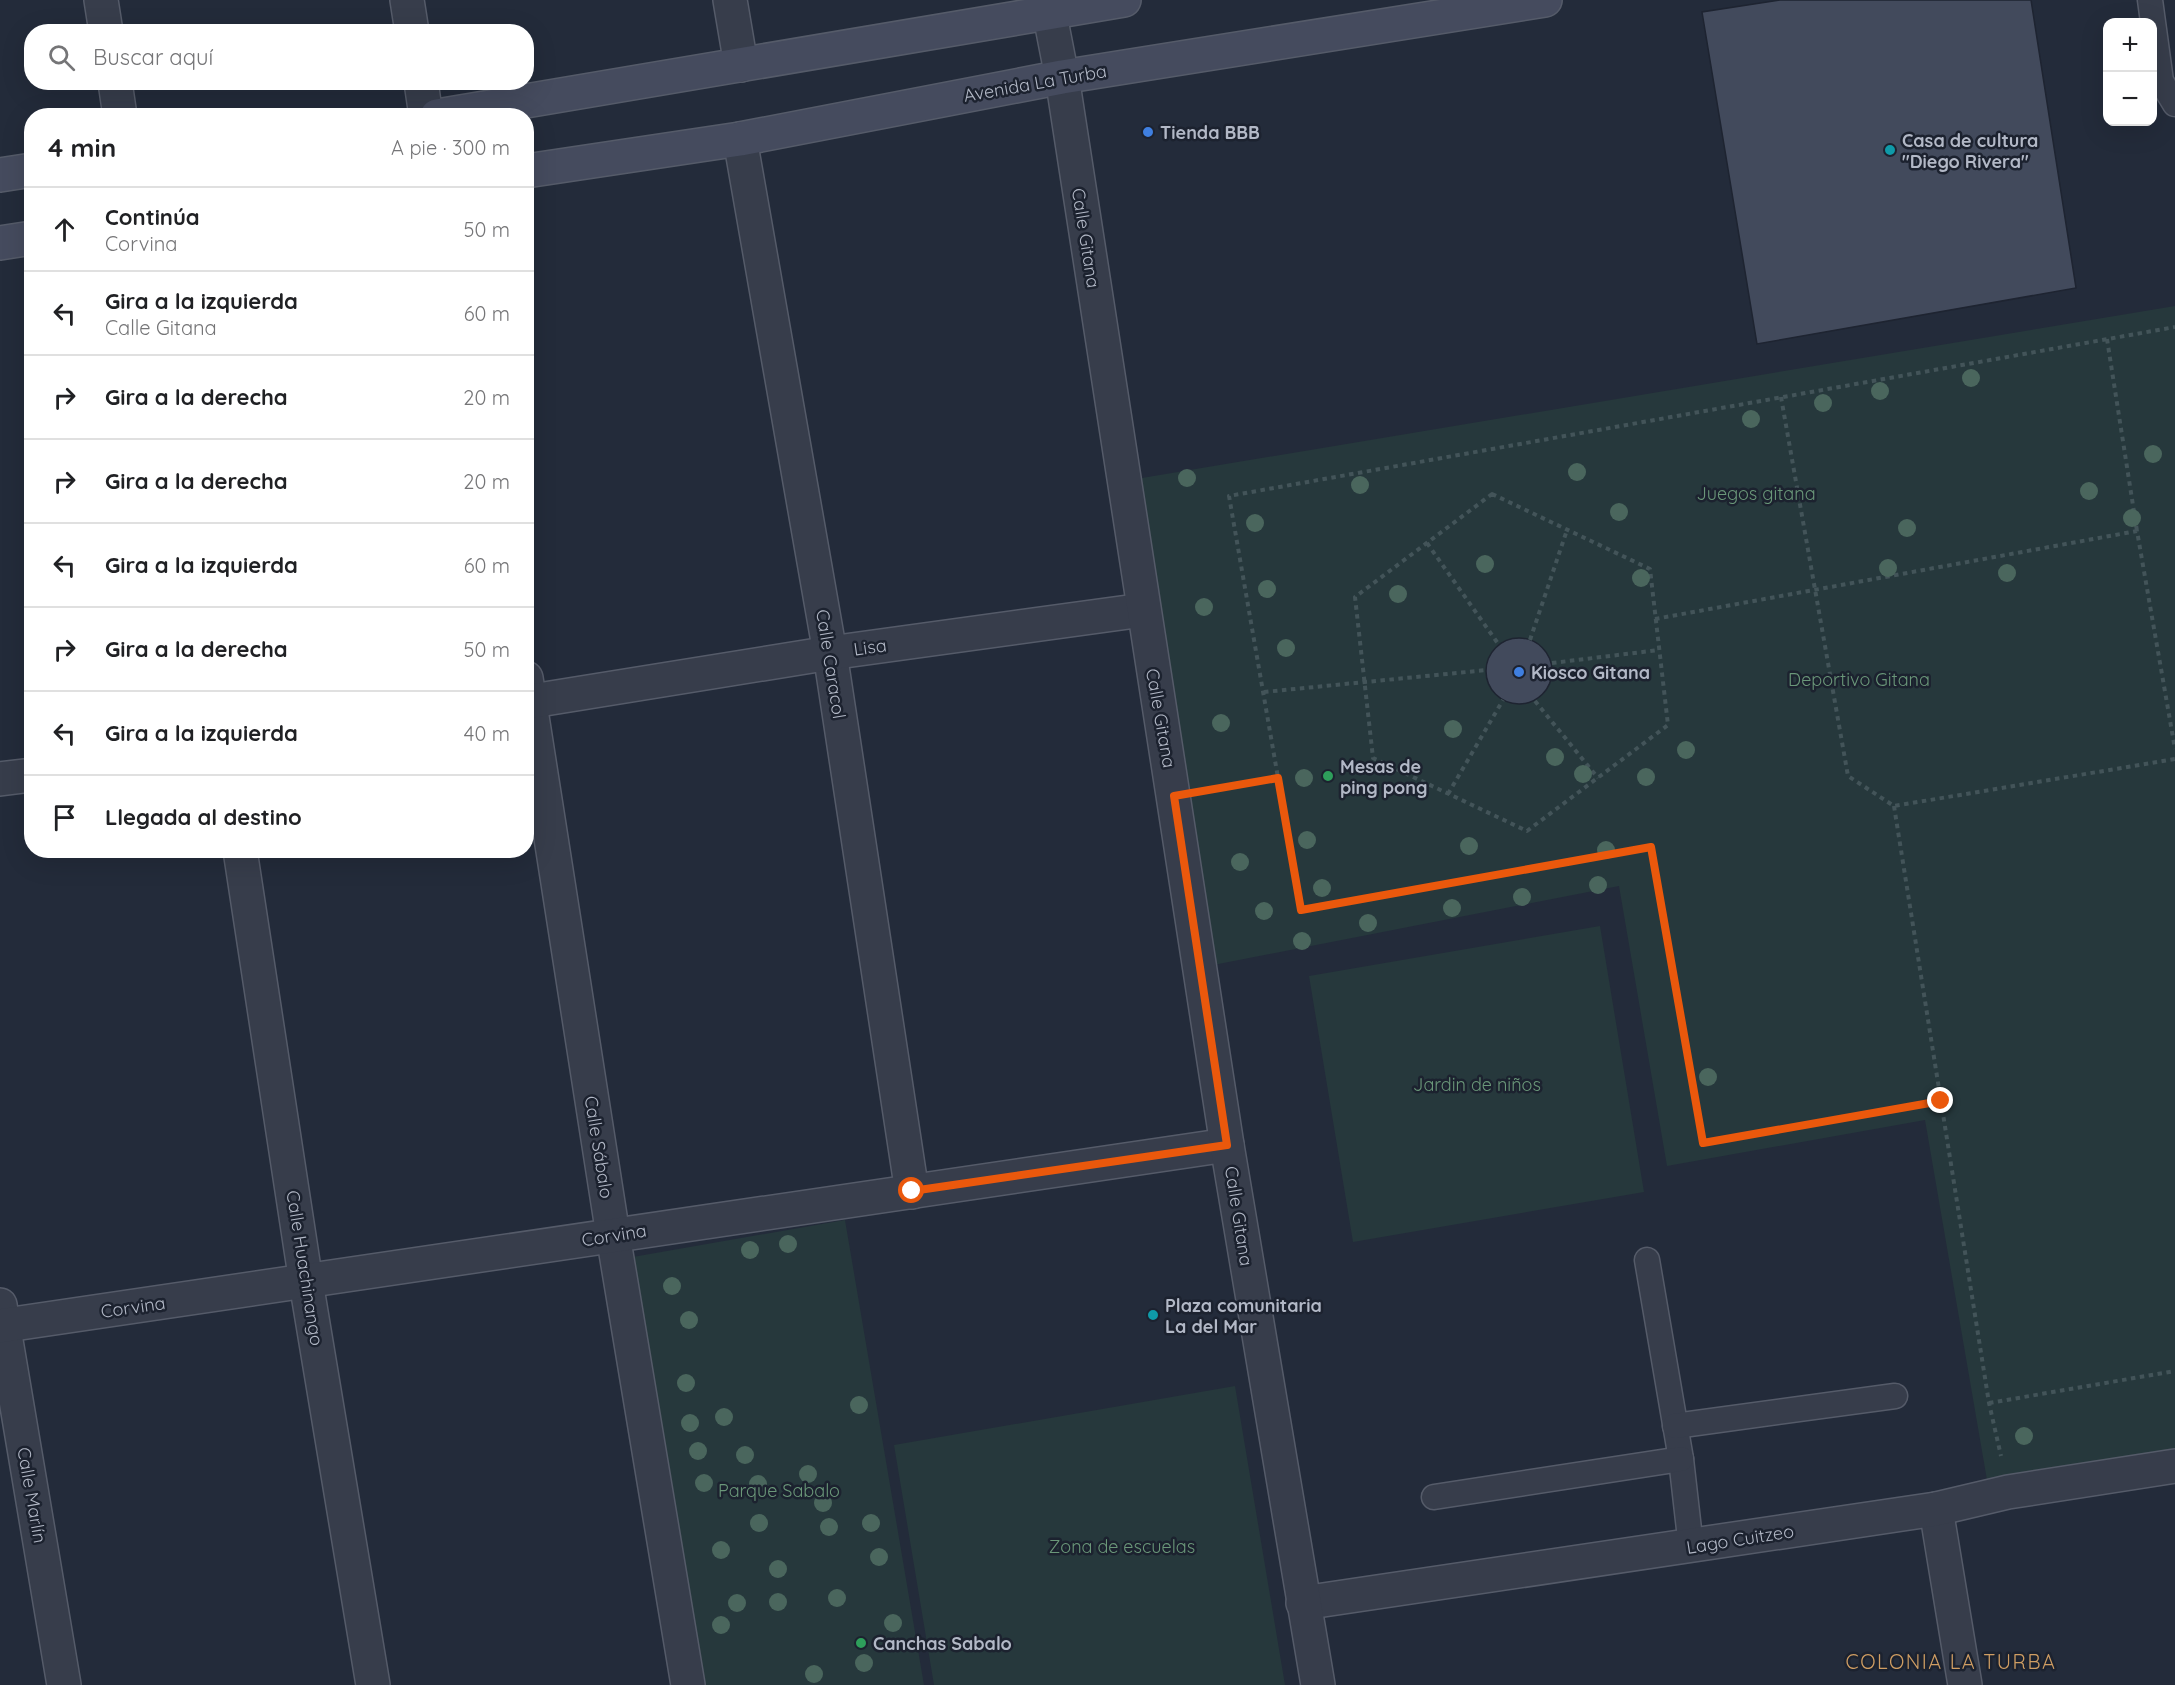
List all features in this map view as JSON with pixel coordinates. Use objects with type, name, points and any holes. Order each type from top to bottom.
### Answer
[{"type":"main road","points":[[485,108],[741,65],[1048,5],[1124,0]]},
{"type":"main road","name":"Avenida La Turba","points":[[534,170],[740,139],[1062,77],[1545,0]]},
{"type":"main road","points":[[0,175],[24,171]]},
{"type":"main road","points":[[0,243],[24,239]]},
{"type":"street","points":[[101,0],[105,24]]},
{"type":"street","points":[[407,0],[411,24]]},
{"type":"street","points":[[730,0],[741,65]]},
{"type":"street","name":"Calle Gitana","points":[[1048,5],[1062,77],[1227,1145],[1318,1685]]},
{"type":"street","points":[[115,90],[119,108]]},
{"type":"street","points":[[422,90],[425,108]]},
{"type":"street","name":"Calle Caracol","points":[[740,139],[830,653],[912,1191]]},
{"type":"street","name":"Lisa","points":[[534,693],[1143,610]]},
{"type":"street","name":"Calle Sábalo","points":[[534,732],[613,1235],[688,1685]]},
{"type":"street","points":[[0,779],[24,776]]},
{"type":"street","name":"Calle Huachinango","points":[[241,858],[306,1282],[373,1685]]},
{"type":"street","name":"Corvina","points":[[1,1319],[306,1282],[1227,1145]]},
{"type":"street","name":"Calle Marlín","points":[[1,1319],[64,1685]]},
{"type":"street","name":"Lago Cuitzeo","points":[[1303,1603],[1936,1509],[2008,1492],[2175,1466]]},
{"type":"street","points":[[1936,1509],[1965,1685]]},
{"type":"lane","points":[[2150,0],[2161,81],[2175,104]]},
{"type":"lane","points":[[1647,1260],[1681,1459],[1691,1547]]},
{"type":"lane","points":[[1675,1426],[1895,1396]]},
{"type":"lane","points":[[1434,1497],[1681,1459]]},
{"type":"path","points":[[1941,1101],[1703,1143],[1651,847],[1301,910],[1229,496],[2175,327]]},
{"type":"path","points":[[2107,339],[2137,531],[2175,748]]},
{"type":"path","points":[[1781,397],[1848,776],[1894,806],[2175,759]]},
{"type":"path","points":[[1492,494],[1567,530],[1650,569],[1668,724],[1527,831],[1373,758],[1355,597],[1492,494]]},
{"type":"path","points":[[1530,640],[1567,530]]},
{"type":"path","points":[[1655,619],[2137,531]]},
{"type":"path","points":[[1427,543],[1499,645]]},
{"type":"path","points":[[1552,663],[1659,650]]},
{"type":"path","points":[[1263,692],[1487,670]]},
{"type":"path","points":[[1448,794],[1503,700]]},
{"type":"path","points":[[1535,701],[1598,777]]},
{"type":"path","points":[[1174,796],[1278,778]]},
{"type":"path","points":[[1894,806],[1989,1403],[2008,1492]]},
{"type":"path","points":[[1989,1403],[2175,1371]]},
{"type":"green space","name":"Deportivo Gitana","points":[[2175,306],[2175,1474],[1992,1509],[1925,1120],[1667,1166],[1619,886],[1203,967],[1124,481]]},
{"type":"green space","name":"Jardin de niños","points":[[1600,926],[1644,1192],[1353,1242],[1309,976]]},
{"type":"green space","name":"Parque Sabalo","points":[[845,1220],[924,1685],[700,1685],[627,1258]]},
{"type":"green space","name":"Zona de escuelas","points":[[1235,1386],[1285,1685],[934,1685],[894,1445]]},
{"type":"building","name":"Casa de cultura \"Diego Rivera\"","points":[[1780,0],[2031,0],[2076,288],[1757,344],[1702,12]]},
{"type":"building","name":"Kiosco Gitana","points":[[1519,638],[1532,641],[1542,648],[1549,658],[1552,671],[1549,684],[1542,694],[1532,701],[1519,704],[1506,701],[1496,694],[1489,684],[1486,671],[1489,658],[1496,648],[1506,641]]},
{"type":"place","name":"Tienda BBB","points":[[1148,132]]},
{"type":"place","name":"Casa de cultura \"Diego Rivera\"","points":[[1890,150]]},
{"type":"place","name":"Kiosco Gitana","points":[[1519,672]]},
{"type":"place","name":"Mesas de ping pong","points":[[1328,776]]},
{"type":"place","name":"Plaza comunitaria La del Mar","points":[[1153,1315]]},
{"type":"place","name":"Canchas Sabalo","points":[[861,1643]]},
{"type":"district","name":"COLONIA LA TURBA","points":[[1951,1661]]},
{"type":"route","points":[[912,1191],[1227,1145],[1174,796],[1278,778],[1301,910],[1651,847],[1703,1143],[1941,1101]]},
{"type":"park label","name":"Juegos gitana","points":[[1756,493]]}]
